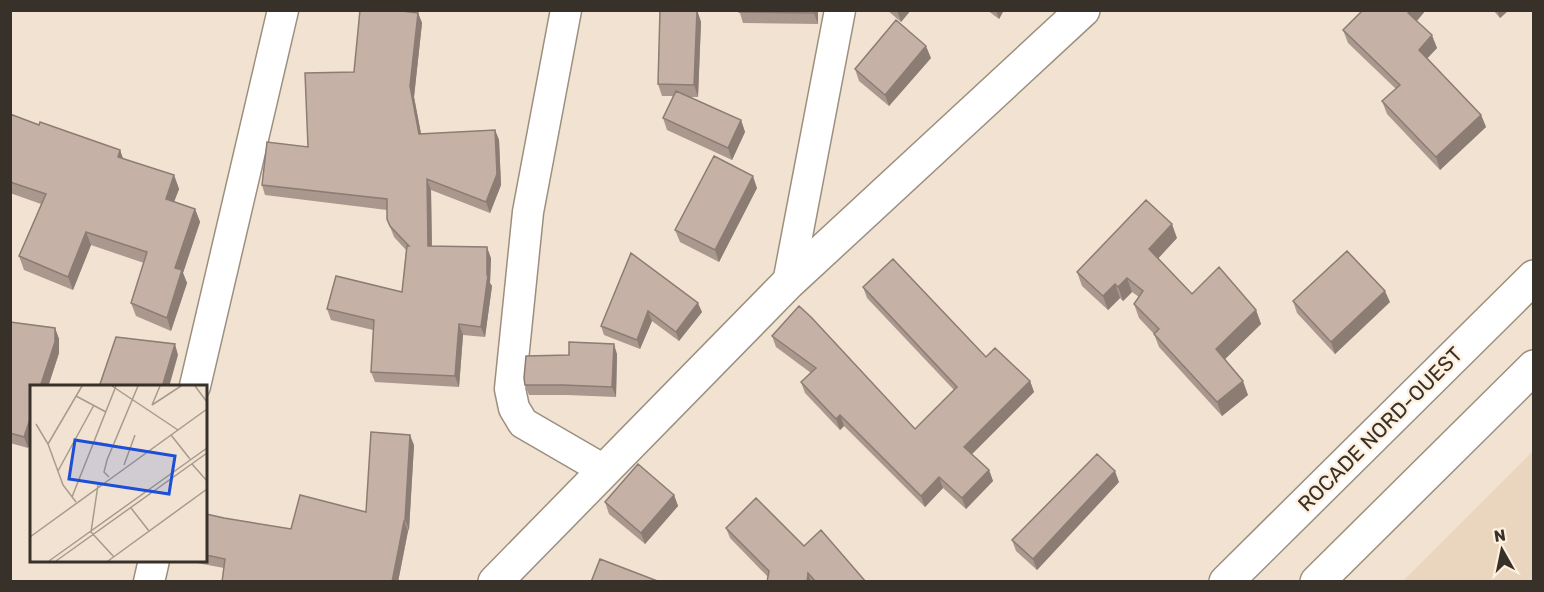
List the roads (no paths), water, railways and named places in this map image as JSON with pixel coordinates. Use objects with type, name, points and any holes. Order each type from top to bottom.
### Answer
[{"type":"street","points":[[195,385],[283,10]]},
{"type":"street","points":[[566,10],[528,212],[510,389],[514,408],[523,423],[604,470]]},
{"type":"street","points":[[788,283],[840,10]]},
{"type":"street","points":[[495,582],[788,283],[1083,10]]},
{"type":"street","name":"ROCADE NORD-OUEST","points":[[1226,582],[1533,277]]},
{"type":"street","points":[[1317,582],[1533,367]]},
{"type":"street","points":[[149,582],[154,562]]}]
